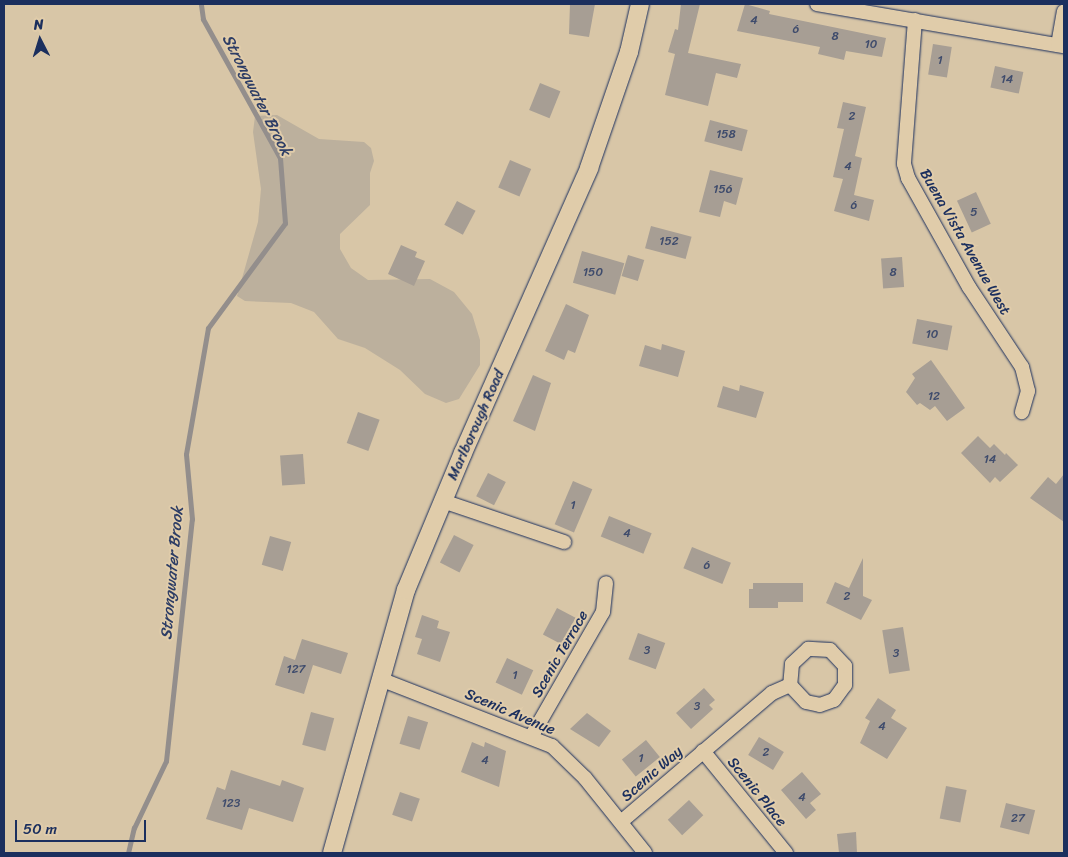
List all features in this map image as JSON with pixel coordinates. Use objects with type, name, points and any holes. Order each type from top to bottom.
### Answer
[{"type":"street","name":"Marlborough Road","points":[[332,853],[406,590],[589,168],[629,52],[640,4]]},
{"type":"street","points":[[817,4],[1061,45],[1064,12]]},
{"type":"street","name":"Buena Vista Avenue West","points":[[916,20],[904,164],[969,287],[1022,367],[1028,391],[1022,412]]},
{"type":"street","points":[[443,501],[564,542]]},
{"type":"street","name":"Scenic Terrace","points":[[531,737],[603,612],[606,583]]},
{"type":"street","points":[[808,649],[830,650],[844,666],[843,689],[830,702],[820,705],[806,702],[790,685],[792,664],[808,649]]},
{"type":"street","name":"Scenic Avenue","points":[[380,678],[552,746],[567,758],[622,821],[645,853]]},
{"type":"street","name":"Scenic Way","points":[[622,821],[765,698],[790,685]]},
{"type":"street","name":"Scenic Place","points":[[703,751],[786,853]]},
{"type":"shaded area","points":[[277,115],[319,139],[364,142],[371,148],[374,161],[370,173],[370,205],[340,234],[340,249],[351,268],[368,280],[430,279],[454,292],[472,314],[480,340],[480,365],[459,399],[446,403],[425,394],[400,370],[365,348],[338,339],[314,312],[291,303],[245,301],[237,296],[258,222],[261,189],[253,132],[255,116]]},
{"type":"building","points":[[570,4],[595,4],[589,37],[569,34]]},
{"type":"building","points":[[681,4],[700,4],[688,53],[741,64],[737,78],[716,73],[708,106],[665,95],[675,54],[668,52],[675,29],[678,30]]},
{"type":"building","points":[[745,4],[770,11],[769,14],[886,38],[882,57],[846,51],[844,60],[818,54],[820,47],[737,31]]},
{"type":"building","points":[[933,44],[952,47],[947,78],[928,75]]},
{"type":"building","points":[[995,66],[1023,72],[1019,94],[990,88]]},
{"type":"building","points":[[540,83],[560,91],[550,118],[529,110]]},
{"type":"building","points":[[843,102],[866,107],[855,156],[862,158],[854,195],[874,200],[869,221],[834,211],[843,179],[833,177],[844,129],[837,128]]},
{"type":"building","points":[[710,120],[748,130],[742,151],[704,141]]},
{"type":"building","points":[[510,160],[531,169],[519,197],[498,188]]},
{"type":"building","points":[[710,170],[743,178],[736,205],[724,201],[720,217],[699,212]]},
{"type":"building","points":[[976,192],[991,224],[972,233],[957,201]]},
{"type":"building","points":[[457,201],[476,211],[463,235],[444,225]]},
{"type":"building","points":[[651,226],[692,237],[686,259],[645,248]]},
{"type":"building","points":[[401,245],[417,252],[415,257],[425,261],[414,286],[388,274]]},
{"type":"building","points":[[582,251],[624,263],[615,295],[573,283]]},
{"type":"building","points":[[628,255],[644,260],[638,281],[622,276]]},
{"type":"building","points":[[902,257],[904,287],[883,288],[881,258]]},
{"type":"building","points":[[566,304],[589,315],[575,353],[568,350],[564,360],[545,351]]},
{"type":"building","points":[[917,319],[952,326],[948,350],[912,344]]},
{"type":"building","points":[[662,344],[685,351],[678,377],[639,366],[645,345],[661,350]]},
{"type":"building","points":[[931,360],[965,408],[947,421],[935,406],[930,410],[920,403],[917,405],[906,392],[915,378],[912,374]]},
{"type":"building","points":[[533,375],[551,383],[535,431],[513,421]]},
{"type":"building","points":[[740,385],[764,392],[756,418],[717,407],[723,386],[739,391]]},
{"type":"building","points":[[358,412],[380,420],[368,451],[347,443]]},
{"type":"building","points":[[978,436],[990,448],[994,444],[1018,465],[1000,482],[995,477],[990,483],[961,453]]},
{"type":"building","points":[[303,454],[305,484],[282,486],[280,456]]},
{"type":"building","points":[[488,473],[506,482],[494,505],[476,496]]},
{"type":"building","points":[[1064,474],[1064,522],[1030,498],[1048,477],[1056,484]]},
{"type":"building","points":[[573,481],[592,489],[574,532],[555,524]]},
{"type":"building","points":[[609,516],[652,533],[643,554],[601,536]]},
{"type":"building","points":[[454,535],[474,545],[460,573],[440,563]]},
{"type":"building","points":[[270,536],[291,542],[283,571],[262,565]]},
{"type":"building","points":[[692,547],[731,563],[722,584],[683,568]]},
{"type":"building","points":[[863,558],[863,596],[872,600],[861,620],[826,603],[835,582],[849,588]]},
{"type":"building","points":[[753,583],[803,583],[803,602],[778,602],[778,608],[749,608],[749,589],[753,589]]},
{"type":"building","points":[[557,608],[576,618],[561,644],[543,634]]},
{"type":"building","points":[[422,615],[439,621],[437,628],[450,632],[440,662],[417,654],[422,639],[415,637]]},
{"type":"building","points":[[903,627],[910,670],[889,674],[882,630]]},
{"type":"building","points":[[638,633],[665,643],[656,669],[628,659]]},
{"type":"building","points":[[302,639],[348,653],[341,674],[313,665],[304,694],[275,685],[284,656],[295,660]]},
{"type":"building","points":[[507,658],[533,670],[522,695],[496,682]]},
{"type":"building","points":[[704,688],[715,700],[709,705],[713,709],[691,729],[676,713]]},
{"type":"building","points":[[878,698],[896,710],[891,718],[907,728],[887,759],[860,743],[870,721],[865,718]]},
{"type":"building","points":[[311,712],[334,718],[325,751],[302,745]]},
{"type":"building","points":[[587,713],[611,731],[599,747],[570,729]]},
{"type":"building","points":[[408,716],[428,722],[420,750],[400,744]]},
{"type":"building","points":[[759,737],[784,752],[773,770],[748,755]]},
{"type":"building","points":[[646,740],[660,757],[636,777],[622,760]]},
{"type":"building","points":[[472,742],[484,747],[485,742],[506,751],[499,787],[461,772]]},
{"type":"building","points":[[231,770],[280,786],[282,780],[304,788],[293,822],[249,808],[242,830],[206,819],[217,787],[225,790]]},
{"type":"building","points":[[802,772],[821,794],[810,803],[816,810],[806,819],[781,790]]},
{"type":"building","points":[[946,786],[967,790],[960,822],[940,818]]},
{"type":"building","points":[[400,792],[420,799],[412,822],[392,815]]},
{"type":"building","points":[[689,800],[703,815],[682,835],[668,820]]},
{"type":"building","points":[[1006,803],[1035,810],[1029,835],[1000,827]]},
{"type":"building","points":[[856,832],[857,853],[839,853],[837,834]]},
{"type":"waterway","name":"Strongwater Brook","points":[[128,853],[134,828],[166,761],[192,519],[186,454],[208,328],[285,223],[280,158],[203,19],[201,4]]}]
